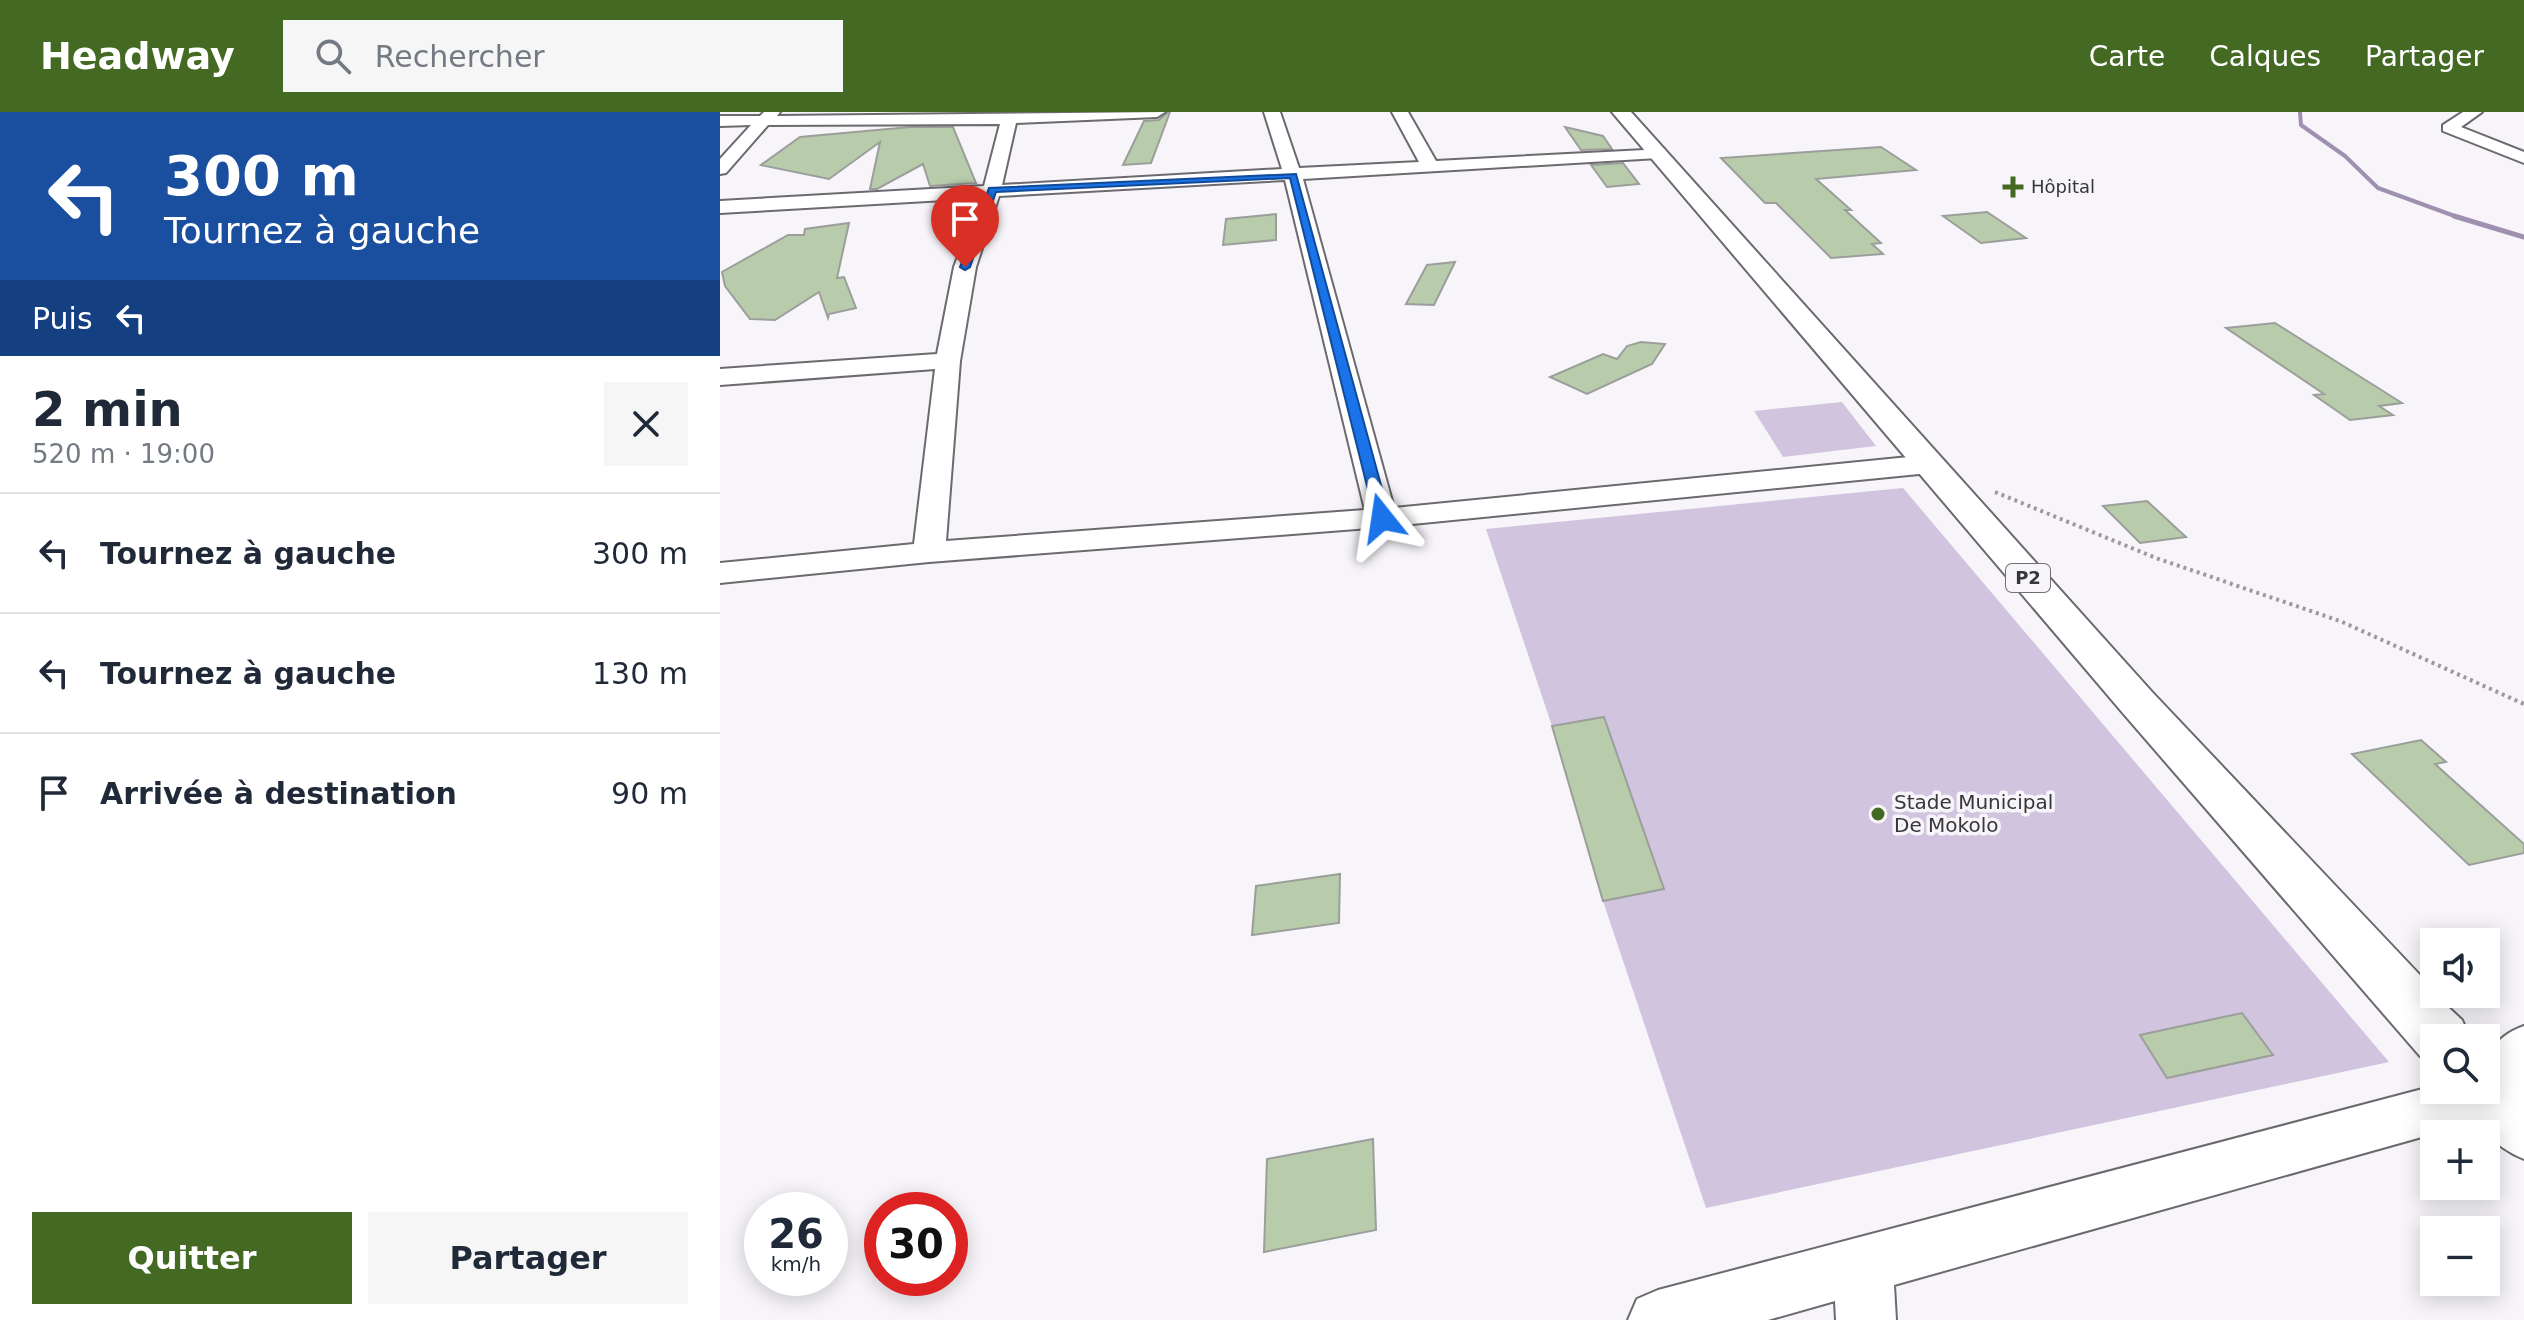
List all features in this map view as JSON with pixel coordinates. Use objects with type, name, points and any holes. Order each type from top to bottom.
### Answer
[{"type":"main road","name":"P2","points":[[1621,112],[2137,702],[2428,1024]]},
{"type":"street","points":[[720,121],[768,116],[1010,116],[1157,112]]},
{"type":"street","points":[[1272,112],[1293,176],[1382,518]]},
{"type":"street","points":[[1400,112],[1431,167]]},
{"type":"street","points":[[2474,112],[2449,128],[2524,158]]},
{"type":"street","points":[[720,169],[768,116]]},
{"type":"street","points":[[929,552],[948,361],[965,267],[992,190],[1010,116]]},
{"type":"street","points":[[720,207],[1658,153]]},
{"type":"street","points":[[720,377],[948,361]]},
{"type":"street","points":[[720,573],[929,552],[1382,518],[1929,464]]},
{"type":"street","points":[[1658,1320],[1865,1292],[2507,1090]]},
{"type":"path","points":[[1929,464],[2156,558],[2340,621],[2524,704]]},
{"type":"shaded area","points":[[1842,402],[1876,446],[1783,457],[1754,411]]},
{"type":"shaded area","name":"Stade Municipal De Mokolo","points":[[1903,488],[2389,1062],[1706,1208],[1603,901],[1552,726],[1486,529]]},
{"type":"building","points":[[1168,112],[1151,163],[1123,165],[1144,121],[1159,120]]},
{"type":"building","points":[[910,127],[953,127],[976,183],[930,186],[923,164],[877,189],[870,189],[880,142],[829,179],[761,165],[800,137]]},
{"type":"building","points":[[1565,127],[1603,136],[1612,149],[1581,150]]},
{"type":"building","points":[[1881,147],[1916,170],[1816,179],[1851,210],[1845,210],[1881,243],[1872,244],[1883,254],[1831,258],[1776,203],[1765,203],[1721,158]]},
{"type":"building","points":[[1623,163],[1639,184],[1607,187],[1591,165]]},
{"type":"building","points":[[1987,212],[2026,238],[1981,243],[1943,216]]},
{"type":"building","points":[[1276,214],[1276,240],[1223,245],[1226,219]]},
{"type":"building","points":[[849,223],[837,278],[844,277],[856,308],[829,314],[828,318],[819,292],[775,320],[750,319],[725,286],[722,272],[788,235],[804,235],[805,229]]},
{"type":"building","points":[[1455,262],[1434,305],[1406,304],[1427,265]]},
{"type":"building","points":[[2275,323],[2402,403],[2379,406],[2393,415],[2350,420],[2314,395],[2324,394],[2226,328]]},
{"type":"building","points":[[1641,342],[1665,344],[1652,364],[1587,394],[1550,377],[1603,354],[1617,359],[1627,346]]},
{"type":"building","points":[[2147,501],[2186,537],[2140,543],[2103,506]]},
{"type":"building","points":[[1604,717],[1664,889],[1603,901],[1552,726]]},
{"type":"building","points":[[2421,740],[2446,762],[2435,764],[2524,844],[2524,853],[2469,865],[2352,754]]},
{"type":"building","points":[[1340,874],[1339,923],[1252,935],[1256,886]]},
{"type":"building","points":[[2242,1013],[2273,1055],[2167,1078],[2140,1035]]},
{"type":"building","points":[[1373,1139],[1376,1230],[1264,1252],[1267,1159]]},
{"type":"waterway","points":[[2300,112],[2301,125],[2345,156],[2378,188],[2457,217]]},
{"type":"waterway","points":[[2457,217],[2524,237]]},
{"type":"place","name":"Hôpital","points":[[2013,187]]},
{"type":"place","name":"Stade Municipal De Mokolo","points":[[1878,814]]},
{"type":"route","points":[[965,267],[992,190],[1293,176],[1382,518]]}]
